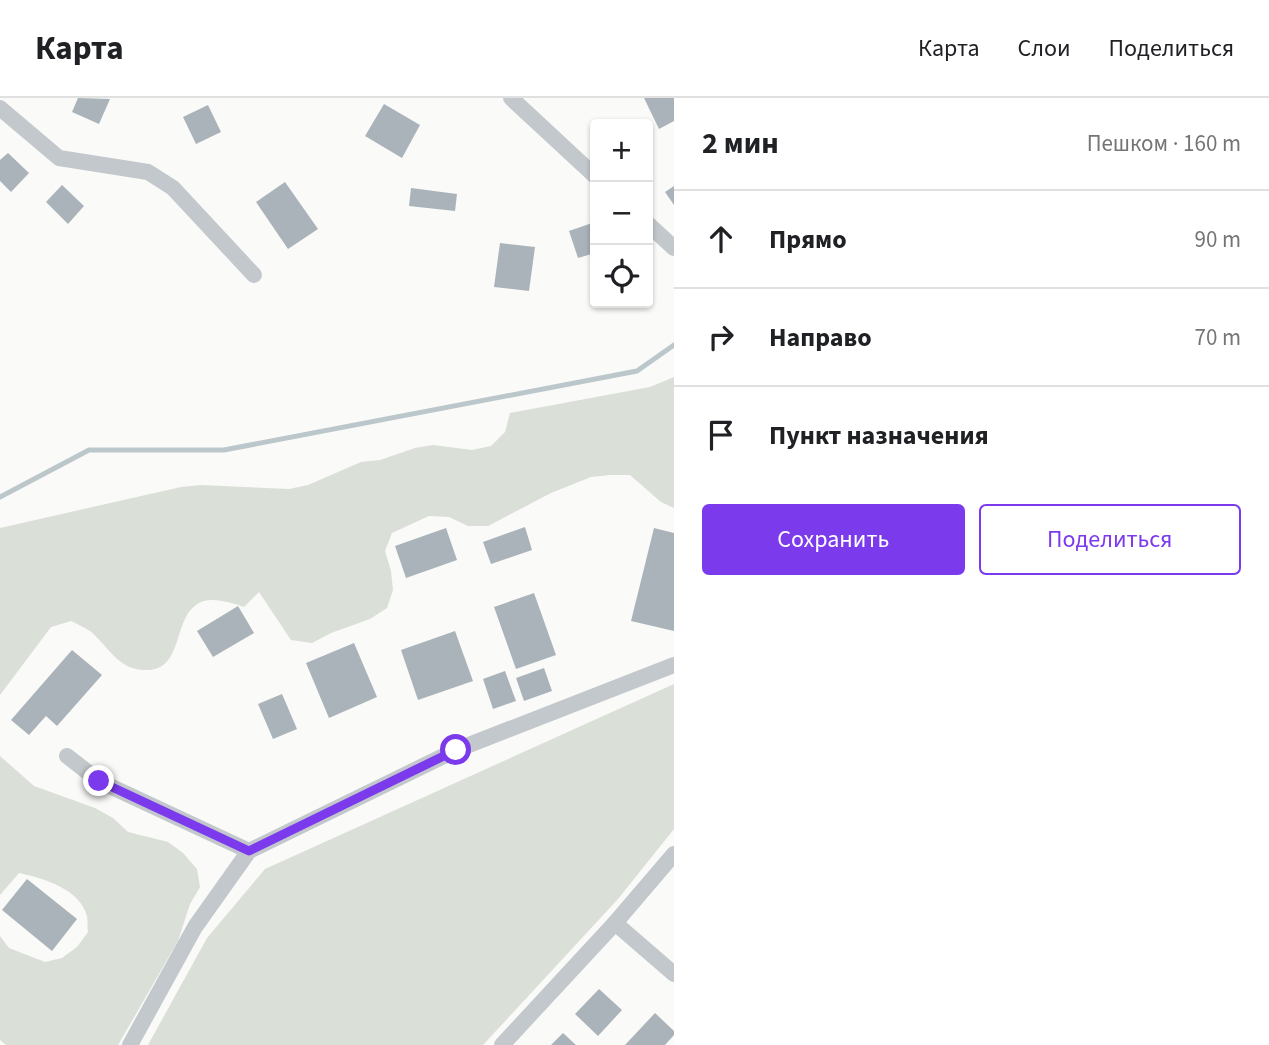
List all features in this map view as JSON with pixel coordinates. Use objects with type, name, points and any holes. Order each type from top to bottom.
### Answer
[{"type":"lane","points":[[511,98],[590,171]]},
{"type":"lane","points":[[0,108],[59,158],[148,172],[173,188],[254,275]]},
{"type":"lane","points":[[653,229],[674,248]]},
{"type":"lane","points":[[130,1045],[195,927],[249,851],[456,750],[674,665]]},
{"type":"lane","points":[[67,756],[99,781],[249,851]]},
{"type":"lane","points":[[502,1045],[615,923],[674,854]]},
{"type":"lane","points":[[615,923],[674,974]]},
{"type":"shaded area","points":[[674,377],[674,508],[661,502],[630,475],[610,475],[591,477],[551,493],[488,526],[468,526],[449,517],[429,516],[392,533],[385,551],[393,590],[387,608],[370,619],[312,643],[291,640],[259,592],[244,607],[223,601],[201,602],[191,609],[171,656],[164,665],[152,670],[136,669],[122,663],[90,631],[71,621],[51,627],[0,695],[0,528],[181,487],[201,485],[289,489],[308,485],[361,462],[380,460],[415,448],[433,445],[472,450],[491,446],[505,432],[510,413],[650,387]]},
{"type":"shaded area","points":[[674,684],[674,829],[618,899],[483,1045],[148,1045],[207,938],[265,869]]},
{"type":"shaded area","points":[[0,756],[34,786],[95,808],[113,818],[128,832],[168,842],[183,853],[197,869],[200,887],[190,904],[178,941],[118,1045],[6,1045],[0,1040],[0,936],[9,948],[45,962],[62,958],[77,947],[88,932],[87,916],[83,907],[59,886],[19,873],[0,895]]},
{"type":"building","points":[[78,98],[110,99],[99,124],[72,112]]},
{"type":"building","points":[[644,98],[674,98],[674,121],[659,129]]},
{"type":"building","points":[[384,104],[420,125],[402,158],[365,136]]},
{"type":"building","points":[[208,105],[221,132],[196,144],[183,117]]},
{"type":"building","points":[[8,153],[29,173],[11,192],[0,181],[0,160]]},
{"type":"building","points":[[285,182],[318,229],[288,249],[256,202]]},
{"type":"building","points":[[62,185],[84,206],[68,224],[46,202]]},
{"type":"building","points":[[674,186],[674,205],[665,192]]},
{"type":"building","points":[[411,188],[457,194],[455,211],[409,206]]},
{"type":"building","points":[[590,224],[590,254],[578,258],[569,231]]},
{"type":"building","points":[[500,243],[535,247],[529,291],[494,287]]},
{"type":"building","points":[[525,527],[532,550],[491,564],[483,542]]},
{"type":"building","points":[[446,528],[457,560],[406,578],[395,546]]},
{"type":"building","points":[[654,528],[674,533],[674,631],[631,621]]},
{"type":"building","points":[[534,593],[556,655],[516,669],[494,607]]},
{"type":"building","points":[[238,606],[254,633],[213,657],[197,631]]},
{"type":"building","points":[[455,631],[473,681],[418,700],[401,650]]},
{"type":"building","points":[[354,643],[377,697],[329,718],[306,663]]},
{"type":"building","points":[[72,650],[102,675],[57,726],[46,716],[29,735],[11,720]]},
{"type":"building","points":[[544,668],[552,691],[524,701],[516,678]]},
{"type":"building","points":[[505,671],[516,701],[493,709],[483,679]]},
{"type":"building","points":[[282,694],[297,729],[273,739],[258,704]]},
{"type":"building","points":[[27,879],[77,919],[52,951],[2,910]]},
{"type":"building","points":[[599,989],[622,1010],[598,1036],[575,1014]]},
{"type":"building","points":[[655,1013],[674,1031],[674,1035],[665,1045],[625,1045]]},
{"type":"building","points":[[563,1033],[576,1045],[551,1045]]},
{"type":"waterway","points":[[0,497],[89,450],[224,450],[637,371],[674,345]]},
{"type":"route","points":[[99,781],[249,851],[456,750]]}]
